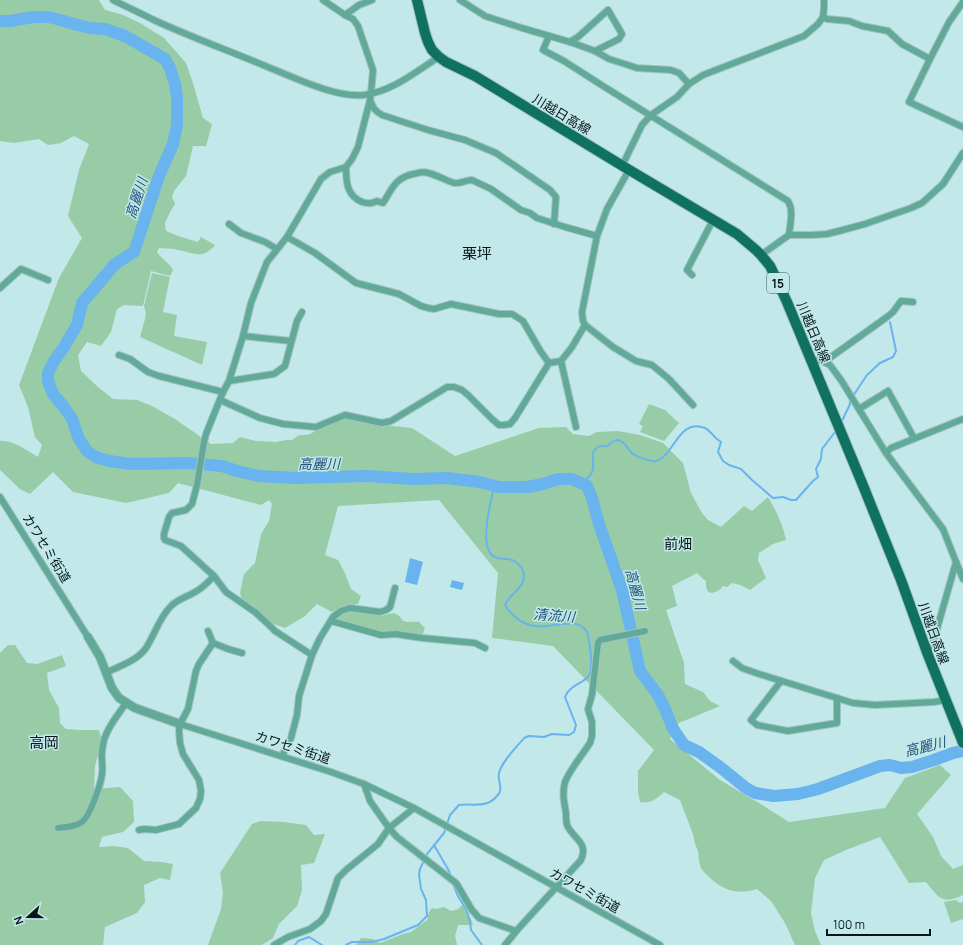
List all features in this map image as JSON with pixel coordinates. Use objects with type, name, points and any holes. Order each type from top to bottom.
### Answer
[{"type":"main road","name":"川越日高線","points":[[417,0],[424,33],[432,50],[439,57],[475,76],[737,234],[761,255],[773,272],[811,358],[901,580],[963,743]]},
{"type":"street","points":[[113,0],[156,21],[316,86],[344,94],[362,95],[382,91],[412,76],[439,57]]},
{"type":"street","points":[[312,655],[275,631],[255,612],[226,592],[214,576],[181,546],[165,540],[164,534],[169,516],[172,513],[186,510],[192,504],[206,434],[229,381],[254,294],[267,262],[287,237],[322,179],[330,172],[346,167],[358,147],[370,100],[372,70],[358,26],[353,20],[323,0]]},
{"type":"street","points":[[345,15],[359,5],[372,0]]},
{"type":"street","points":[[460,0],[485,16],[570,42],[595,51],[609,59],[638,68],[671,70],[680,73],[689,84]]},
{"type":"street","points":[[693,406],[669,379],[652,365],[636,361],[613,347],[585,325],[582,312],[597,236],[607,209],[626,168],[642,125],[651,115],[677,97],[689,84],[703,75],[804,36],[818,24],[823,17],[824,0]]},
{"type":"street","points":[[963,2],[949,22],[909,102],[963,127]]},
{"type":"street","points":[[570,42],[578,37],[608,10],[622,34],[619,39],[595,51]]},
{"type":"street","points":[[823,17],[827,19],[849,21],[862,26],[888,31],[902,44],[930,59]]},
{"type":"street","points":[[549,36],[543,50],[564,61],[788,201],[791,205],[789,235]]},
{"type":"street","points":[[370,100],[372,107],[382,115],[465,140],[496,153],[550,190],[556,197],[554,224]]},
{"type":"street","points":[[761,255],[789,235],[827,234],[865,224],[922,203],[943,184],[963,153]]},
{"type":"street","points":[[346,167],[349,192],[362,202],[369,204],[373,204],[377,201],[383,203],[393,187],[401,178],[406,175],[422,172],[456,183],[472,180],[491,189],[521,210],[530,213],[537,218],[597,236]]},
{"type":"street","points":[[692,275],[687,270],[713,220]]},
{"type":"street","points":[[229,224],[241,233],[265,242],[277,249]]},
{"type":"street","points":[[287,237],[315,253],[356,283],[399,294],[421,306],[434,309],[451,304],[499,314],[512,314],[523,321],[549,363]]},
{"type":"street","points":[[0,288],[21,269],[48,280]]},
{"type":"street","points":[[824,362],[893,312],[901,301],[913,302]]},
{"type":"street","points":[[229,381],[274,374],[281,370],[285,366],[297,320],[302,312]]},
{"type":"street","points":[[220,400],[260,418],[283,424],[316,428],[345,416],[382,423],[391,421],[438,392],[454,387],[462,390],[499,424],[510,424],[516,418],[549,363],[561,361],[572,347],[585,325]]},
{"type":"street","points":[[243,336],[291,342]]},
{"type":"street","points":[[119,355],[130,359],[148,372],[159,376],[223,392]]},
{"type":"street","points":[[811,358],[830,365],[841,380],[886,453],[943,529],[963,579]]},
{"type":"street","points":[[561,361],[576,427]]},
{"type":"street","points":[[859,409],[888,391],[914,438]]},
{"type":"street","points":[[886,453],[891,448],[914,438],[963,420]]},
{"type":"street","name":"カワセミ街道","points":[[0,497],[100,657],[115,693],[126,703],[146,713],[282,756],[364,784],[414,808],[660,945]]},
{"type":"street","points":[[927,651],[933,643],[956,562]]},
{"type":"street","points":[[106,673],[134,659],[140,654],[146,648],[161,618],[170,607],[206,585],[214,576]]},
{"type":"street","points":[[282,756],[291,738],[297,715],[299,696],[312,655],[320,638],[333,617],[341,611],[350,608],[380,612],[386,610],[390,607],[395,588]]},
{"type":"street","points":[[331,621],[381,635],[396,634],[475,643],[484,648]]},
{"type":"street","points":[[208,631],[213,642],[228,649],[242,653]]},
{"type":"street","points":[[505,945],[581,860],[584,852],[582,845],[567,825],[563,801],[563,790],[565,781],[592,739],[592,722],[588,709],[592,695],[598,643],[600,640],[645,631]]},
{"type":"street","points":[[139,830],[156,830],[179,824],[196,808],[200,799],[201,791],[199,780],[183,754],[180,744],[179,731],[180,724],[188,709],[196,670],[213,642]]},
{"type":"street","points":[[733,661],[742,668],[759,674],[853,703],[875,705],[946,700]]},
{"type":"street","points":[[781,680],[751,720],[757,725],[788,731],[837,724],[837,698]]},
{"type":"street","points":[[58,828],[74,826],[83,821],[89,811],[103,773],[102,749],[105,739],[112,724],[126,703]]},
{"type":"street","points":[[364,784],[370,801],[389,828],[397,837],[456,883],[472,910],[479,918],[516,931]]},
{"type":"street","points":[[274,945],[288,937],[310,929],[321,921],[326,914],[338,878],[378,844],[389,828],[414,808]]},
{"type":"green space","points":[[0,0],[99,0],[105,10],[123,15],[140,23],[164,38],[186,63],[203,118],[212,124],[206,146],[193,146],[186,176],[174,191],[172,197],[175,204],[165,223],[166,231],[198,242],[201,237],[215,245],[206,253],[202,254],[159,248],[157,252],[173,270],[170,276],[151,271],[143,306],[124,305],[117,309],[111,332],[101,346],[87,342],[78,355],[81,371],[98,387],[113,399],[137,400],[152,406],[175,419],[211,444],[233,443],[240,437],[256,441],[276,442],[292,440],[299,435],[310,434],[345,417],[382,425],[412,428],[455,456],[539,428],[566,427],[573,434],[589,436],[597,432],[618,431],[640,435],[663,443],[683,463],[691,493],[702,513],[708,520],[721,527],[744,506],[752,511],[768,497],[781,523],[786,540],[773,544],[759,553],[758,560],[766,578],[750,590],[732,583],[727,587],[723,586],[718,591],[712,593],[708,592],[706,581],[697,573],[672,586],[677,606],[666,610],[684,663],[685,684],[703,692],[710,701],[720,706],[679,723],[670,739],[720,780],[789,822],[885,808],[905,778],[940,765],[951,775],[917,814],[933,837],[941,856],[953,869],[963,865],[963,895],[945,900],[938,896],[926,882],[909,883],[880,837],[824,860],[815,878],[811,913],[815,931],[821,945],[795,945],[785,923],[771,901],[757,889],[737,892],[726,889],[709,877],[701,868],[694,837],[680,800],[664,792],[650,802],[640,802],[638,792],[638,771],[654,750],[553,646],[492,638],[498,573],[439,500],[338,506],[325,555],[338,560],[351,589],[361,596],[358,604],[349,605],[332,612],[317,604],[305,616],[285,628],[262,620],[254,606],[242,599],[240,593],[244,574],[255,563],[261,534],[269,521],[272,504],[269,500],[261,505],[178,483],[169,493],[126,503],[73,492],[53,472],[30,494],[20,489],[0,470],[0,441],[14,444],[38,457],[42,445],[35,437],[28,407],[19,385],[59,278],[82,238],[68,216],[79,170],[89,144],[74,136],[61,143],[48,145],[39,139],[14,143],[0,141]]},
{"type":"green space","points":[[152,273],[170,277],[163,312],[177,315],[174,336],[207,342],[202,365],[140,337],[146,313],[144,306]]},
{"type":"green space","points":[[649,404],[665,410],[679,423],[664,441],[640,432],[643,426],[639,424]]},
{"type":"green space","points":[[347,611],[381,616],[394,613],[403,621],[419,622],[425,628],[422,636],[381,633],[337,619]]},
{"type":"green space","points":[[8,645],[15,645],[27,663],[37,664],[62,655],[66,666],[47,673],[49,690],[59,708],[60,723],[66,729],[99,730],[102,741],[95,766],[94,789],[120,787],[133,801],[134,822],[123,832],[102,837],[99,847],[114,846],[128,848],[144,861],[173,864],[170,880],[160,878],[144,885],[145,902],[137,913],[105,927],[103,945],[0,945],[0,653]]},
{"type":"green space","points":[[261,821],[306,825],[314,835],[325,834],[314,863],[301,865],[302,890],[297,906],[279,924],[273,938],[262,945],[208,945],[221,909],[223,893],[220,873],[252,824]]},
{"type":"green space","points":[[956,900],[960,903],[963,902],[963,919],[951,923],[944,902]]},
{"type":"green space","points":[[463,904],[466,907],[473,925],[458,925],[455,936],[457,945],[356,945],[361,938],[373,939],[380,943],[411,932],[427,920],[429,912],[432,908],[436,909],[444,907],[451,911],[458,909]]},
{"type":"water","points":[[410,558],[423,562],[417,585],[405,582]]},
{"type":"water","points":[[452,580],[464,583],[462,590],[450,587]]},
{"type":"waterway","name":"高麗川","points":[[0,21],[10,21],[33,17],[48,17],[90,28],[105,29],[125,36],[165,59],[170,68],[175,84],[177,97],[177,125],[173,144],[159,176],[134,252],[115,264],[82,303],[77,325],[48,373],[48,381],[53,394],[72,419],[79,439],[87,451],[96,457],[109,461],[131,464],[188,463],[222,466],[259,476],[296,478],[367,476],[413,479],[447,478],[480,482],[499,487],[528,487],[558,479],[572,479],[587,486],[592,498],[599,524],[622,590],[640,671],[658,695],[672,727],[684,745],[699,752],[746,788],[755,793],[774,796],[798,794],[818,789],[880,766],[890,765],[901,768],[912,767],[963,751]]},
{"type":"waterway","points":[[853,396],[867,375],[880,363],[893,357],[896,351],[890,322]]},
{"type":"waterway","points":[[842,421],[850,404],[850,399]]},
{"type":"waterway","points":[[583,484],[592,472],[593,452],[599,446],[607,446],[613,441],[618,440],[624,443],[632,454],[647,460],[656,461],[668,452],[683,432],[696,426],[705,428],[721,442],[718,452],[723,461],[729,465],[741,469],[773,498],[783,497],[796,500],[818,477],[816,469],[821,459],[822,449],[835,432]]},
{"type":"waterway","name":"清流川","points":[[346,945],[352,942],[372,942],[384,939],[418,925],[427,916],[426,900],[421,889],[419,875],[420,869],[427,854],[444,833],[450,815],[459,805],[484,804],[493,800],[497,796],[500,792],[499,775],[501,768],[506,759],[524,738],[529,736],[544,737],[552,734],[569,735],[574,732],[576,725],[565,697],[569,690],[590,674],[591,658],[588,634],[584,628],[579,625],[568,623],[544,626],[530,625],[518,619],[505,605],[522,584],[524,575],[521,567],[516,562],[495,557],[491,554],[488,548],[486,531],[494,486]]},
{"type":"waterway","points":[[434,845],[451,876]]},
{"type":"waterway","points":[[453,884],[466,909],[471,930],[482,945]]},
{"type":"waterway","name":"清流川","points":[[295,945],[298,941],[309,937],[322,945]]},
{"type":"district","name":"栗坪","points":[[477,253]]},
{"type":"district","name":"前畑","points":[[678,543]]},
{"type":"district","name":"高岡","points":[[44,742]]}]
